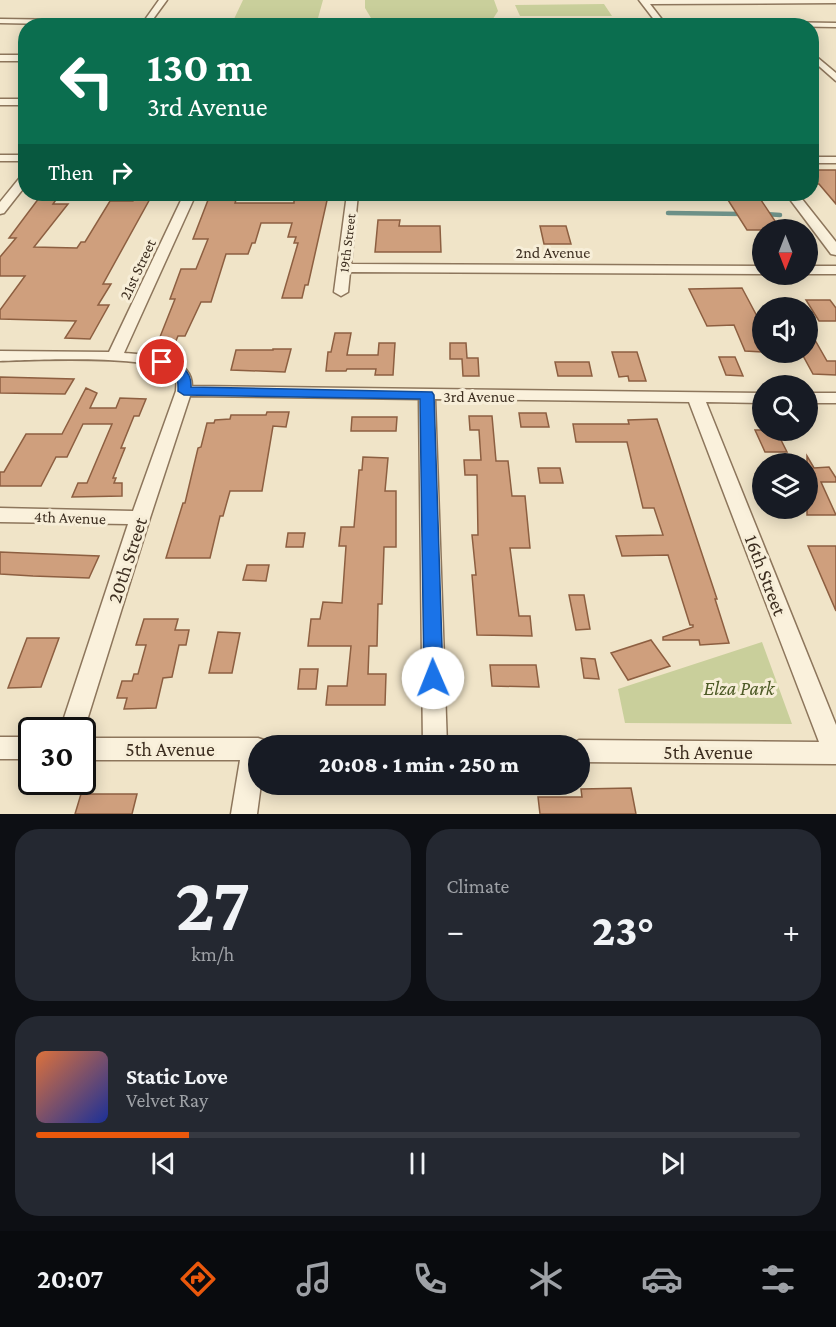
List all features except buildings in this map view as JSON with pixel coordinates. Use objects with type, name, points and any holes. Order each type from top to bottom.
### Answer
[{"type":"street","points":[[150,18],[163,0]]},
{"type":"street","points":[[643,1],[836,1]]},
{"type":"street","points":[[643,1],[657,18]]},
{"type":"street","points":[[749,1],[760,10]]},
{"type":"street","points":[[0,21],[18,21]]},
{"type":"street","points":[[819,25],[836,25]]},
{"type":"street","points":[[0,58],[18,58]]},
{"type":"street","points":[[819,59],[825,59]]},
{"type":"street","points":[[819,64],[836,78]]},
{"type":"street","points":[[0,102],[18,102]]},
{"type":"street","points":[[0,158],[18,158]]},
{"type":"street","points":[[819,160],[836,160]]},
{"type":"street","points":[[0,210],[18,187]]},
{"type":"street","name":"21st Street","points":[[114,358],[187,201]]},
{"type":"street","name":"19th Street","points":[[341,292],[351,201]]},
{"type":"street","points":[[799,201],[830,234],[836,252]]},
{"type":"street","name":"2nd Avenue","points":[[343,268],[752,270]]},
{"type":"street","points":[[818,270],[836,270]]},
{"type":"street","points":[[0,356],[114,358],[162,362],[178,369],[185,378],[184,391]]},
{"type":"street","name":"3rd Avenue","points":[[184,391],[752,398]]},
{"type":"street","name":"20th Street","points":[[76,717],[140,518],[184,391]]},
{"type":"street","points":[[427,395],[435,735]]},
{"type":"street","name":"16th Street","points":[[696,398],[835,753]]},
{"type":"street","points":[[818,398],[836,398]]},
{"type":"street","name":"4th Avenue","points":[[0,515],[140,518]]},
{"type":"street","points":[[0,748],[18,748]]},
{"type":"street","name":"5th Avenue","points":[[96,749],[248,749]]},
{"type":"street","name":"5th Avenue","points":[[590,752],[835,753]]},
{"type":"street","points":[[244,814],[248,792]]},
{"type":"green space","points":[[243,0],[323,0],[318,18],[234,18]]},
{"type":"green space","points":[[365,0],[494,0],[498,11],[494,18],[371,18],[365,8]]},
{"type":"green space","points":[[604,4],[612,16],[520,16],[515,5]]},
{"type":"green space","name":"Elza Park","points":[[762,642],[792,724],[625,723],[618,689]]},
{"type":"waterway","points":[[668,213],[744,214]]},
{"type":"waterway","points":[[765,214],[780,215]]},
{"type":"route","points":[[162,362],[178,369],[185,378],[184,391],[427,395],[433,678]]}]
